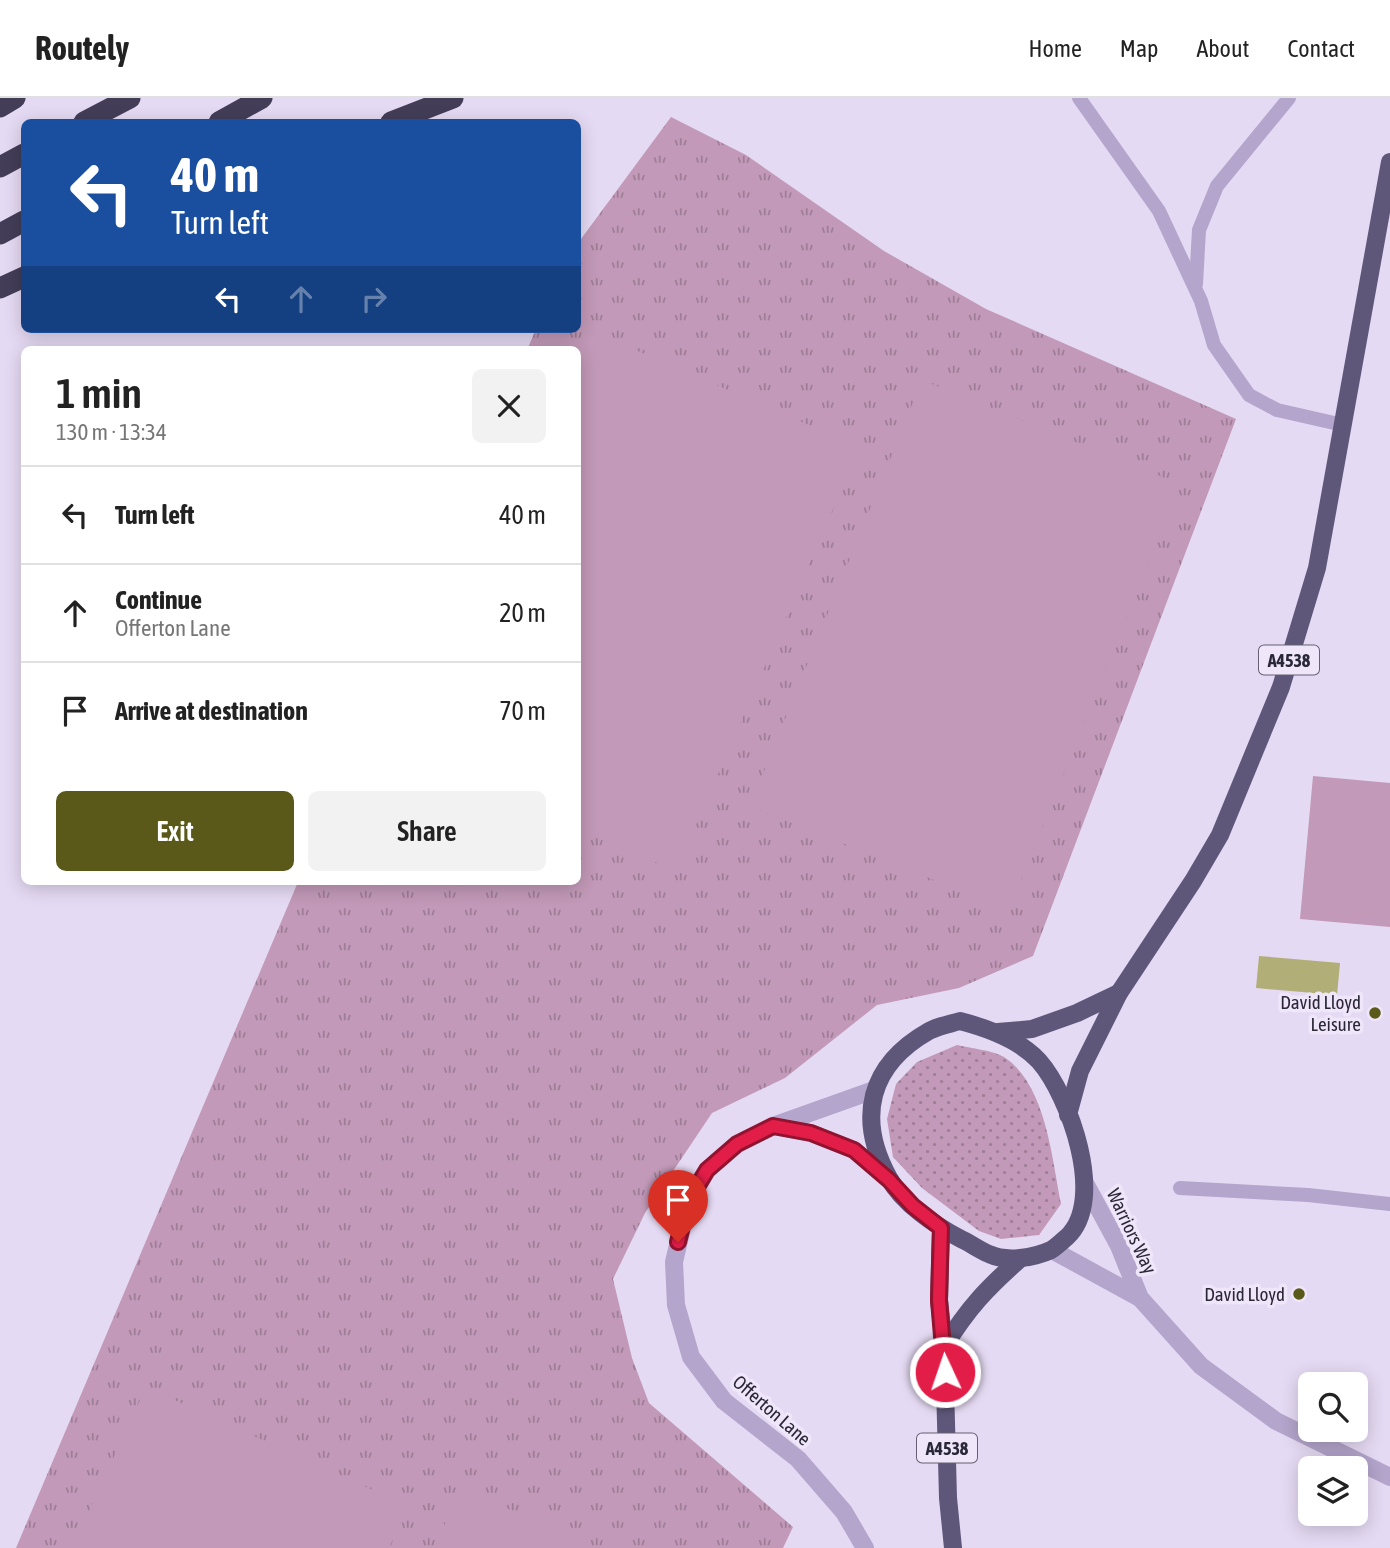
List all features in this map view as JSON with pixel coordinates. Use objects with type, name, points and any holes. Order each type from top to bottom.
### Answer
[{"type":"highway","points":[[0,107],[15,98]]},
{"type":"highway","points":[[90,119],[130,98]]},
{"type":"highway","points":[[224,119],[262,98]]},
{"type":"highway","points":[[399,119],[453,98]]},
{"type":"highway","points":[[0,167],[21,156]]},
{"type":"highway","points":[[0,234],[21,223]]},
{"type":"highway","points":[[0,288],[21,278]]},
{"type":"main road","name":"A4538","points":[[1068,1115],[1080,1071],[1119,993],[1220,835],[1281,687],[1317,568],[1390,162]]},
{"type":"main road","points":[[998,1032],[1032,1029],[1119,993]]},
{"type":"main road","points":[[960,1021],[998,1032],[1038,1059],[1056,1085],[1080,1152],[1085,1183],[1083,1208],[1071,1233],[1052,1250],[1021,1258],[991,1255],[941,1228],[913,1206],[889,1180],[870,1132],[874,1090],[886,1068],[903,1049],[931,1029],[960,1021]]},
{"type":"main road","name":"A4538","points":[[941,1228],[939,1300],[944,1347],[948,1498],[953,1548]]},
{"type":"main road","points":[[944,1347],[964,1314],[993,1282],[1021,1258]]},
{"type":"street","name":"Offerton Lane","points":[[865,1548],[844,1512],[798,1459],[724,1401],[691,1357],[676,1305],[674,1262],[688,1202],[707,1170],[737,1144],[773,1126],[874,1090]]},
{"type":"street","points":[[773,1126],[811,1133],[854,1150],[889,1180]]},
{"type":"street","name":"Warriors Way","points":[[1085,1183],[1119,1246],[1140,1298]]},
{"type":"street","name":"Warriors Way","points":[[1052,1250],[1140,1298],[1201,1366],[1276,1421],[1390,1477]]},
{"type":"lane","points":[[1079,98],[1159,211],[1196,289],[1214,345],[1249,395],[1277,410],[1343,425]]},
{"type":"lane","points":[[1196,289],[1199,230],[1217,186],[1289,98]]},
{"type":"lane","points":[[1180,1188],[1308,1195],[1390,1204]]},
{"type":"green space","points":[[671,117],[746,155],[884,251],[986,309],[1236,419],[1033,956],[959,988],[877,1005],[785,1078],[712,1113],[645,1213],[613,1279],[632,1358],[649,1403],[793,1527],[783,1548],[16,1548],[297,885],[581,885],[581,346],[529,346],[534,333],[581,333],[581,239]]},
{"type":"green space","points":[[594,332],[860,447],[676,871],[581,829],[581,363]]},
{"type":"green space","points":[[922,380],[1180,484],[1009,910],[750,806]]},
{"type":"green space","points":[[1313,776],[1390,783],[1390,927],[1300,919]]},
{"type":"green space","points":[[957,1045],[989,1051],[1004,1057],[1018,1069],[1038,1104],[1050,1145],[1061,1204],[1039,1235],[1001,1239],[979,1231],[922,1188],[893,1157],[887,1119],[896,1084],[917,1062]]},
{"type":"green space","points":[[146,1387],[408,1506],[389,1548],[72,1548]]},
{"type":"green space","points":[[461,1488],[597,1548],[434,1548]]},
{"type":"shaded area","points":[[1259,956],[1340,963],[1337,995],[1256,988]]},
{"type":"place","name":"David Lloyd Leisure","points":[[1375,1013]]},
{"type":"place","name":"David Lloyd","points":[[1299,1294]]},
{"type":"route","points":[[678,1242],[688,1202],[707,1170],[737,1144],[773,1126],[811,1133],[854,1150],[889,1180],[913,1206],[941,1228],[939,1300],[945,1372]]}]
